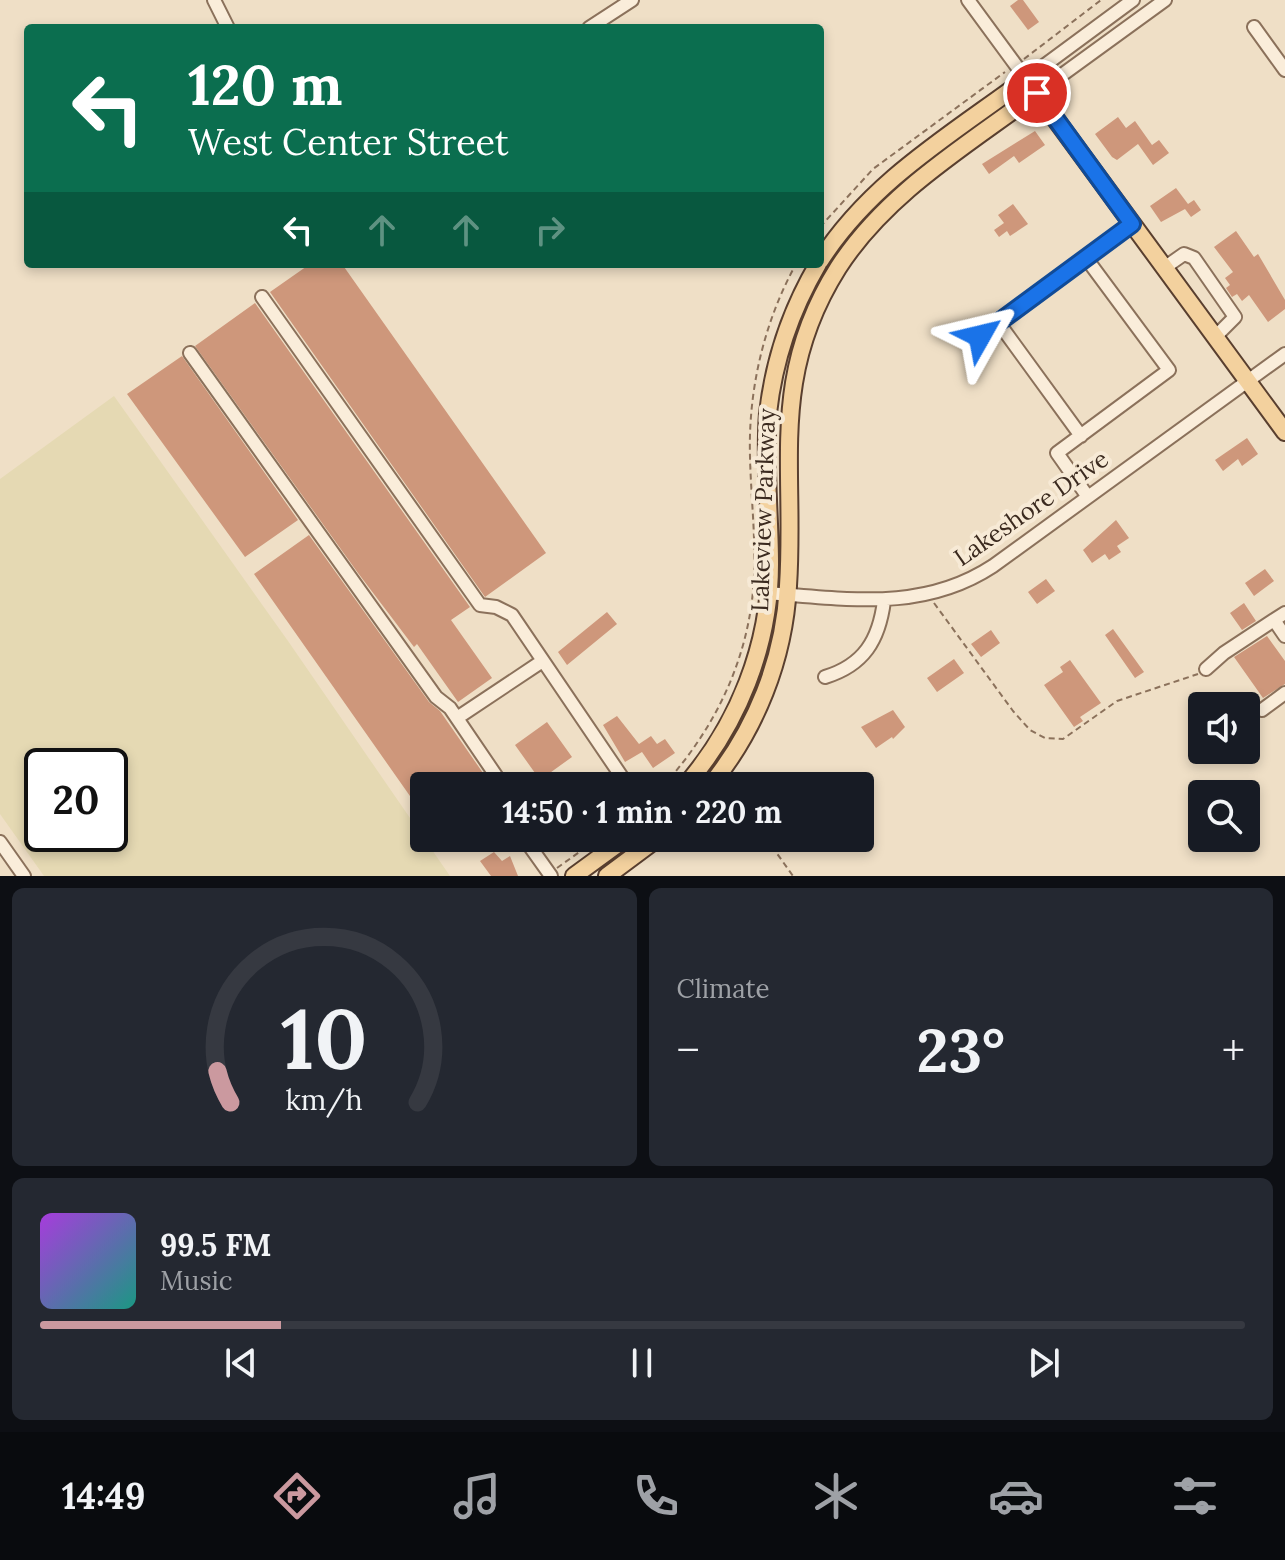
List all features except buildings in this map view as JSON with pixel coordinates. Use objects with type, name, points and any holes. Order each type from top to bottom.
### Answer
[{"type":"main road","points":[[1026,79],[1285,432]]},
{"type":"main road","name":"Lakeview Parkway","points":[[824,255],[851,218],[892,177],[1026,79]]},
{"type":"main road","name":"Lakeview Parkway","points":[[720,772],[742,740],[759,706],[778,651],[788,594],[788,413],[799,356],[819,302],[848,254],[886,209],[1037,93]]},
{"type":"main road","name":"Lakeview Parkway","points":[[696,772],[715,746],[742,696],[760,642],[768,593],[767,448],[771,393],[791,318],[816,268]]},
{"type":"main road","points":[[574,876],[607,852]]},
{"type":"main road","points":[[607,876],[639,852]]},
{"type":"street","points":[[214,0],[226,24]]},
{"type":"street","points":[[595,24],[632,0]]},
{"type":"street","points":[[968,0],[1026,79]]},
{"type":"street","name":"Lakeview Parkway","points":[[1026,79],[1133,0]]},
{"type":"street","name":"Lakeview Parkway","points":[[1037,93],[1165,0]]},
{"type":"street","points":[[1254,27],[1285,70]]},
{"type":"street","points":[[980,336],[1132,224]]},
{"type":"street","points":[[1164,268],[1184,254],[1194,258],[1204,271],[1235,317],[1233,323],[1215,337]]},
{"type":"street","points":[[1086,258],[1169,370],[1057,453],[1088,497]]},
{"type":"street","points":[[262,297],[480,605],[496,607],[512,615],[618,772]]},
{"type":"street","points":[[998,322],[1081,436]]},
{"type":"street","points":[[190,353],[436,697],[457,718],[494,772]]},
{"type":"street","name":"Lakeshore Drive","points":[[768,593],[884,601],[929,595],[982,573],[1285,354]]},
{"type":"street","points":[[825,677],[849,667],[872,647],[884,601]]},
{"type":"street","points":[[1206,669],[1224,653],[1280,616],[1285,636]]},
{"type":"street","points":[[457,718],[541,662]]},
{"type":"street","points":[[1262,710],[1285,693]]},
{"type":"street","points":[[0,842],[24,876]]},
{"type":"street","points":[[534,852],[551,875]]},
{"type":"path","points":[[1028,56],[1101,0]]},
{"type":"path","points":[[824,223],[873,169],[1001,75]]},
{"type":"path","points":[[675,772],[713,718],[742,647],[754,570],[750,457],[753,393],[769,327],[794,268]]},
{"type":"path","points":[[929,595],[1013,711],[1030,730],[1045,738],[1063,739],[1117,701],[1206,669]]},
{"type":"path","points":[[551,875],[581,852]]},
{"type":"path","points":[[776,852],[793,876]]},
{"type":"shaded area","points":[[114,396],[410,818],[410,852],[433,852],[450,876],[44,876],[27,852],[128,852],[128,748],[24,748],[24,848],[0,814],[0,479]]},
{"type":"route","points":[[980,336],[1132,224],[1037,93]]}]
